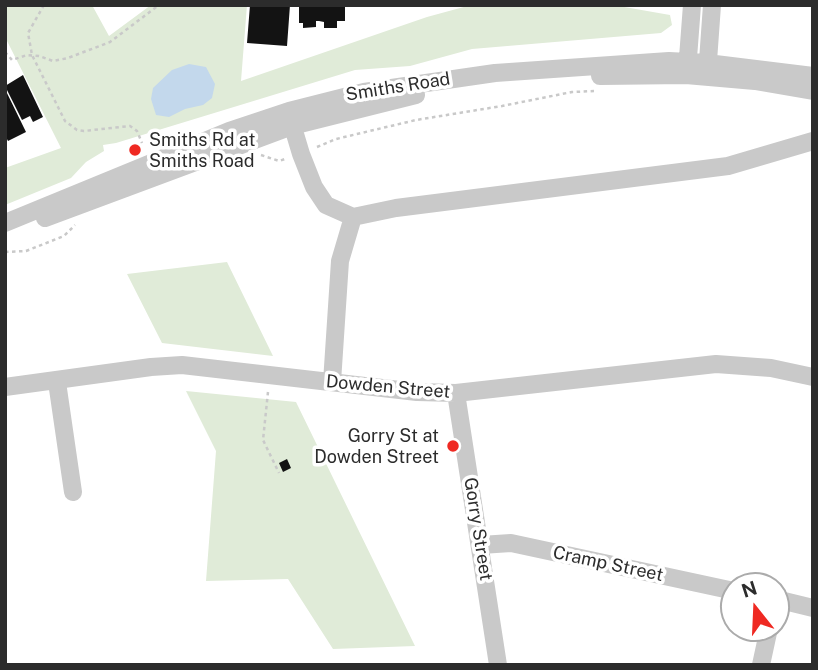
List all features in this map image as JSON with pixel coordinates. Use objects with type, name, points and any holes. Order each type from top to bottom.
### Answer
[{"type":"street","points":[[687,68],[692,5]]},
{"type":"street","points":[[707,70],[712,5]]},
{"type":"street","name":"Smiths Road","points":[[5,223],[229,131],[443,90],[687,68],[813,76]]},
{"type":"street","name":"Smiths Road","points":[[707,70],[813,91]]},
{"type":"street","points":[[290,118],[314,187],[326,205],[353,216],[396,208],[727,166],[813,141]]},
{"type":"street","name":"Smiths Road","points":[[5,233],[290,118]]},
{"type":"street","points":[[331,382],[340,261],[353,216]]},
{"type":"street","name":"Dowden Street","points":[[5,387],[182,365],[417,392],[456,393],[716,364],[771,368],[813,377]]},
{"type":"street","points":[[57,382],[73,492]]},
{"type":"street","name":"Gorry Street","points":[[456,393],[498,665]]},
{"type":"street","name":"Cramp Street","points":[[481,545],[511,543],[720,587]]},
{"type":"street","points":[[790,602],[813,608]]},
{"type":"street","points":[[761,665],[766,642]]},
{"type":"path","points":[[44,5],[28,33],[32,55],[65,121],[84,131],[130,126],[137,131],[142,143]]},
{"type":"path","points":[[5,52],[12,60],[32,55],[53,61],[110,42],[159,5]]},
{"type":"path","points":[[317,148],[348,135],[416,120],[572,92],[595,91]]},
{"type":"path","points":[[270,375],[263,440],[279,473]]},
{"type":"green space","points":[[5,5],[92,5],[109,36],[151,5],[247,5],[241,81],[427,17],[471,5],[613,5],[670,15],[672,25],[661,33],[472,49],[410,66],[355,70],[103,145],[104,151],[86,162],[71,178],[5,205],[5,168],[61,148],[5,37]]},
{"type":"green space","points":[[227,262],[273,356],[162,343],[127,274]]},
{"type":"green space","points":[[186,391],[296,402],[415,646],[333,649],[288,579],[206,581],[216,451]]},
{"type":"water","points":[[189,64],[206,67],[215,84],[212,98],[203,105],[185,109],[169,117],[156,115],[151,99],[153,88],[172,70]]},
{"type":"building","points":[[250,5],[290,5],[287,46],[247,43]]},
{"type":"building","points":[[299,5],[345,5],[345,21],[337,21],[337,28],[324,28],[324,22],[316,21],[316,27],[303,28],[303,23],[299,23]]},
{"type":"building","points":[[23,75],[43,117],[33,122],[30,116],[22,120],[5,86]]},
{"type":"building","points":[[5,89],[26,132],[8,141],[5,135]]},
{"type":"building","points":[[287,459],[291,468],[283,472],[279,463]]},
{"type":"place","name":"Smiths Rd at Smiths Road","points":[[135,150]]},
{"type":"place","name":"Gorry St at Dowden Street","points":[[453,446]]}]
